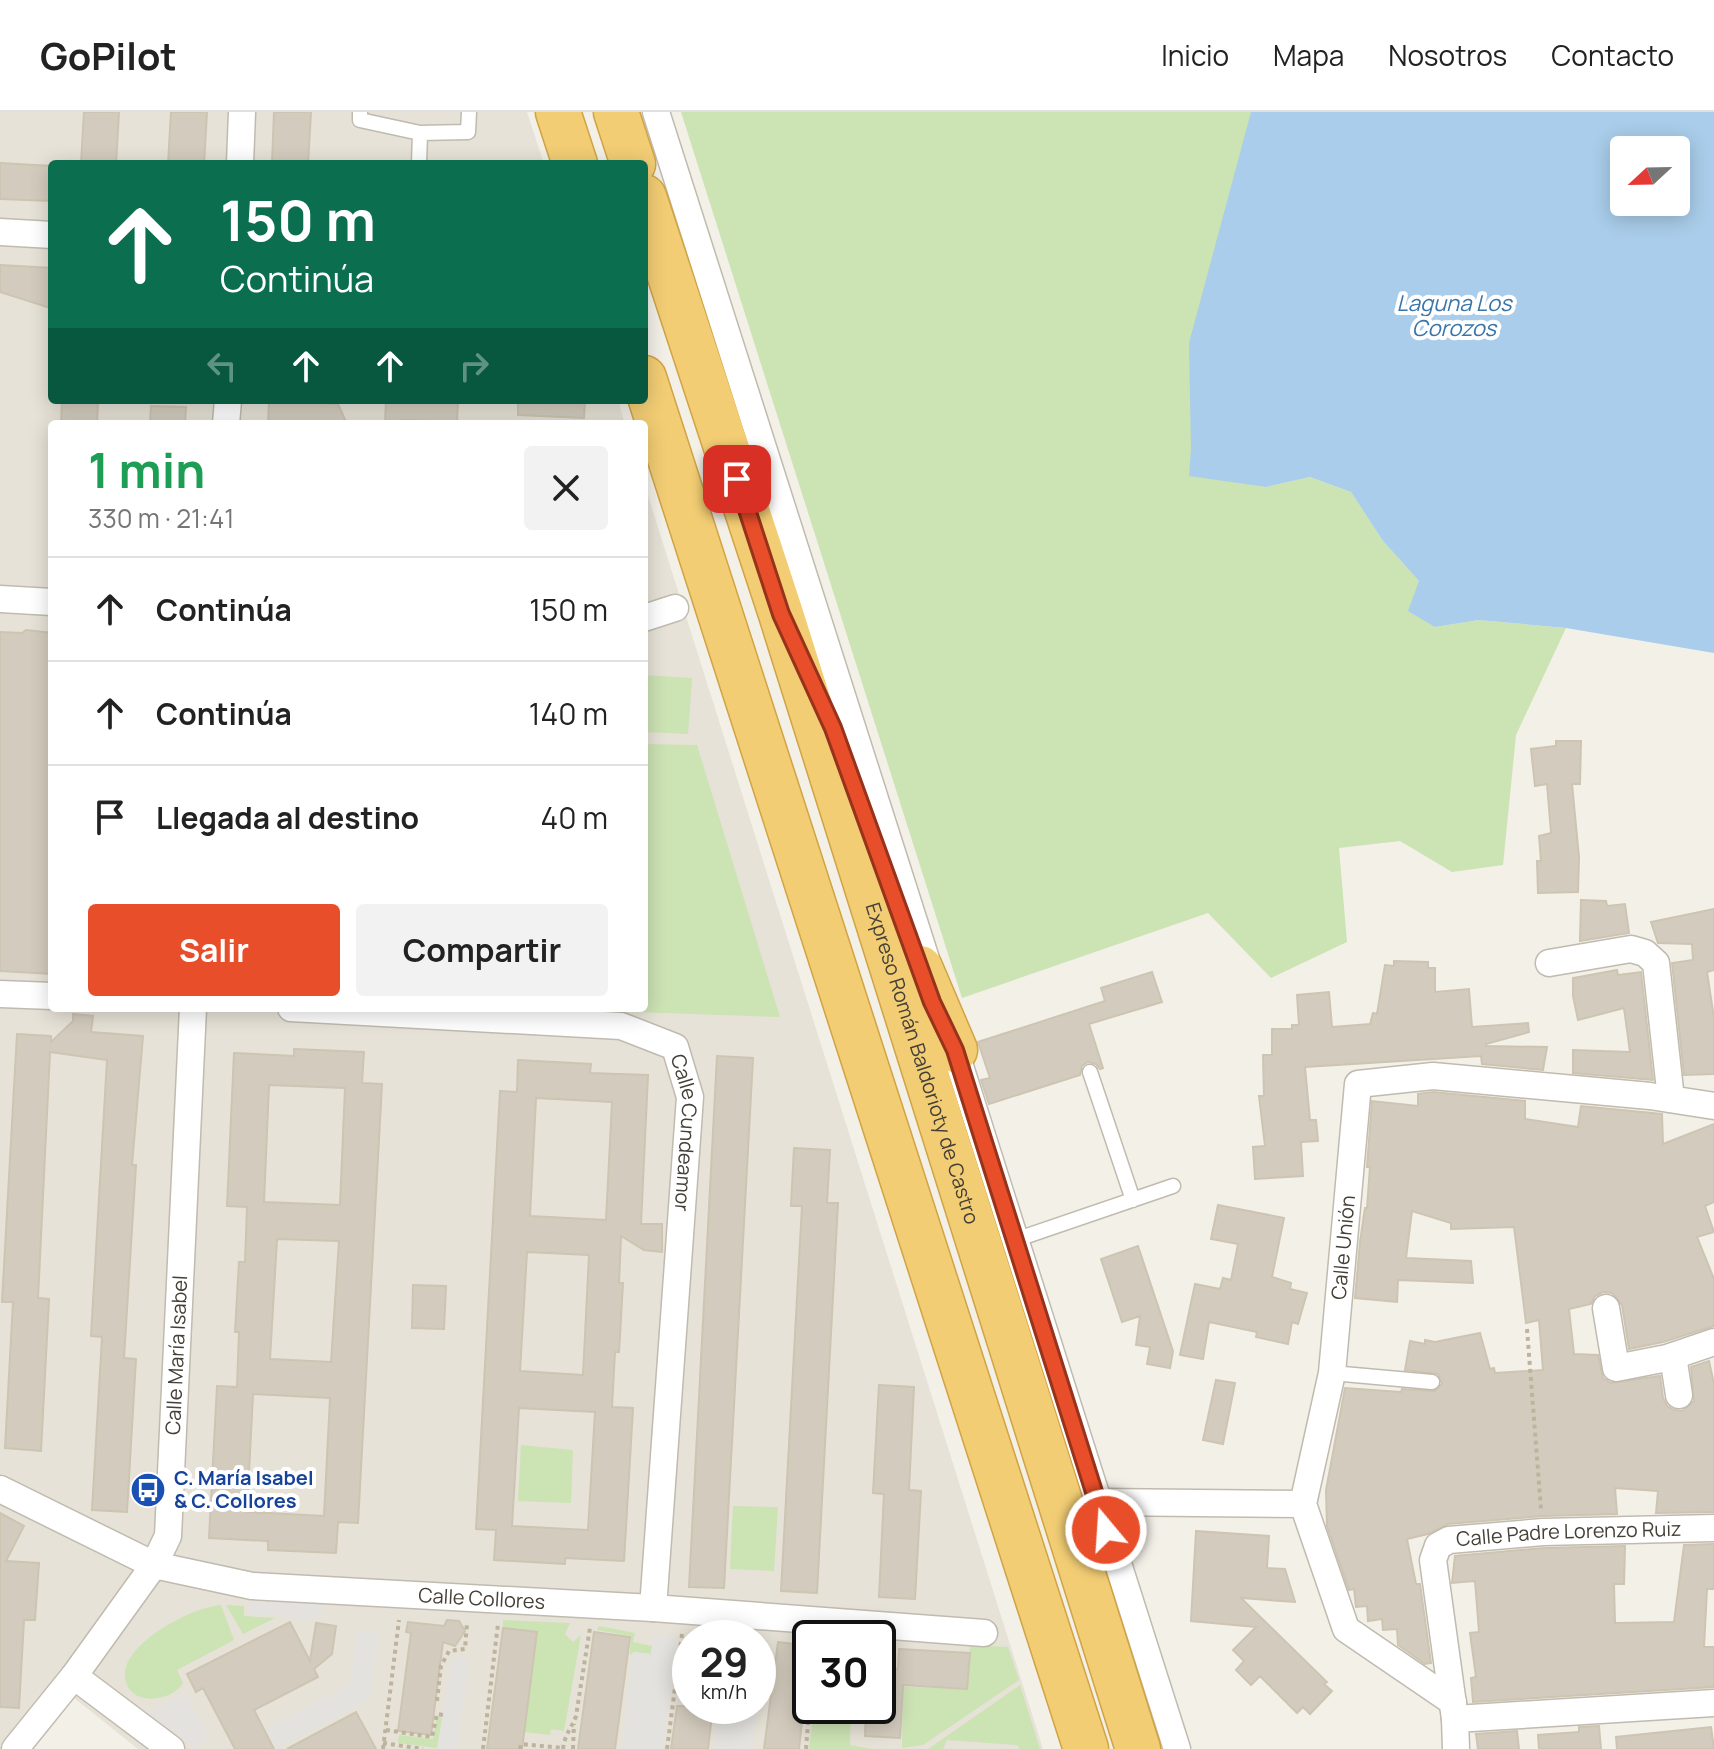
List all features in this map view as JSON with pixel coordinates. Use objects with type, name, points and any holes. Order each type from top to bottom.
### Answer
[{"type":"highway","points":[[558,112],[574,160]]},
{"type":"highway","points":[[616,112],[632,160]]},
{"type":"highway","name":"Expreso Román Baldorioty de Castro","points":[[648,209],[781,614],[1138,1749]]},
{"type":"highway","points":[[648,390],[1086,1749]]},
{"type":"highway","points":[[781,614],[833,728],[932,1002],[955,1050]]},
{"type":"street","points":[[240,160],[242,112]]},
{"type":"street","points":[[656,112],[1177,1749]]},
{"type":"street","points":[[0,232],[48,235]]},
{"type":"street","points":[[0,599],[48,602]]},
{"type":"street","points":[[648,617],[675,608]]},
{"type":"street","points":[[1549,963],[1631,949],[1645,953],[1656,963],[1671,1099]]},
{"type":"street","points":[[0,994],[48,996]]},
{"type":"street","name":"Calle María Isabel","points":[[15,1749],[74,1676],[154,1565],[168,1536],[193,1012]]},
{"type":"street","name":"Calle Cundeamor","points":[[364,1012],[621,1026],[675,1047],[690,1097],[653,1608]]},
{"type":"street","name":"Calle Unión","points":[[1303,1504],[1332,1373],[1358,1084],[1433,1076],[1714,1106]]},
{"type":"street","points":[[1606,1308],[1616,1368],[1673,1356],[1714,1342]]},
{"type":"street","points":[[1673,1356],[1679,1395]]},
{"type":"street","name":"Calle Collores","points":[[0,1489],[154,1565],[252,1586],[653,1608],[984,1633]]},
{"type":"street","points":[[1098,1502],[1303,1504],[1346,1629],[1454,1710],[1714,1703]]},
{"type":"street","name":"Calle Padre Lorenzo Ruiz","points":[[1454,1710],[1433,1560],[1438,1546],[1449,1540],[1543,1532],[1714,1528]]},
{"type":"street","points":[[74,1676],[171,1749]]},
{"type":"street","points":[[1454,1710],[1456,1749]]},
{"type":"lane","points":[[360,112],[360,120],[420,133],[468,132],[469,112]]},
{"type":"lane","points":[[419,160],[420,133]]},
{"type":"lane","points":[[1090,1072],[1133,1200]]},
{"type":"lane","points":[[1015,1240],[1173,1186]]},
{"type":"lane","points":[[1332,1373],[1432,1382]]},
{"type":"path","points":[[1527,1329],[1543,1532]]},
{"type":"path","points":[[437,1701],[441,1666],[447,1653],[467,1647],[467,1598]]},
{"type":"path","points":[[483,1749],[500,1614]]},
{"type":"path","points":[[399,1620],[383,1746],[423,1749]]},
{"type":"path","points":[[573,1749],[574,1724],[592,1620]]},
{"type":"path","points":[[437,1693],[446,1694]]},
{"type":"path","points":[[667,1749],[672,1711]]},
{"type":"path","points":[[386,1730],[432,1737],[437,1714],[443,1715]]},
{"type":"path","points":[[520,1749],[521,1744],[563,1749],[567,1731],[574,1724]]},
{"type":"path","points":[[806,1749],[808,1724]]},
{"type":"shaded area","points":[[0,112],[527,112],[543,160],[48,160],[48,404],[619,404],[624,420],[48,420],[48,1012],[648,1012],[648,496],[1043,1749],[138,1749],[59,1686],[5,1749],[0,1749]]},
{"type":"shaded area","points":[[250,1599],[323,1602],[322,1618],[249,1615]]},
{"type":"shaded area","points":[[358,1630],[379,1633],[370,1699],[277,1749],[266,1729],[349,1684]]},
{"type":"shaded area","points":[[654,1634],[672,1637],[672,1678],[663,1749],[621,1749],[633,1652],[651,1654]]},
{"type":"shaded area","points":[[452,1657],[469,1659],[457,1749],[438,1749]]},
{"type":"shaded area","points":[[185,1693],[208,1735],[197,1749],[148,1713]]},
{"type":"shaded area","points":[[717,1724],[755,1724],[752,1749],[714,1749]]},
{"type":"green space","points":[[681,112],[1251,112],[1189,475],[1266,487],[1310,477],[1351,492],[1383,541],[1419,581],[1435,627],[1479,620],[1566,628],[1516,735],[1503,865],[1452,872],[1400,841],[1339,848],[1347,942],[1271,978],[1208,913],[962,998]]},
{"type":"green space","points":[[648,675],[692,678],[688,734],[648,732]]},
{"type":"green space","points":[[648,744],[697,745],[780,1017],[635,1012],[648,1012]]},
{"type":"green space","points":[[521,1445],[573,1450],[571,1503],[518,1501]]},
{"type":"green space","points":[[733,1506],[778,1507],[774,1571],[730,1569]]},
{"type":"green space","points":[[221,1605],[234,1640],[177,1670],[183,1683],[169,1695],[150,1699],[133,1693],[125,1676],[127,1664],[135,1651],[177,1620],[193,1612]]},
{"type":"green space","points":[[226,1605],[244,1606],[244,1616],[275,1618],[243,1634]]},
{"type":"green space","points":[[503,1620],[570,1623],[565,1634],[573,1642],[581,1635],[564,1731],[551,1729],[550,1735],[524,1732],[537,1633],[503,1628]]},
{"type":"green space","points":[[599,1626],[635,1633],[633,1642],[652,1646],[651,1654],[634,1652],[630,1655],[631,1636],[597,1630]]},
{"type":"green space","points":[[970,1645],[1008,1647],[1019,1680],[923,1745],[902,1748],[903,1687],[967,1688]]},
{"type":"green space","points":[[1020,1685],[1040,1749],[947,1740],[943,1749],[928,1749]]},
{"type":"green space","points":[[437,1717],[442,1718],[437,1748],[398,1743],[399,1735],[433,1739]]},
{"type":"green space","points":[[812,1724],[851,1724],[850,1745],[873,1749],[809,1749]]},
{"type":"water","name":"Laguna Los Corozos","points":[[1251,112],[1714,112],[1714,653],[1566,628],[1479,620],[1435,627],[1408,611],[1419,581],[1383,541],[1351,492],[1310,477],[1266,487],[1189,476],[1189,343]]},
{"type":"building","points":[[84,112],[119,112],[116,160],[81,160]]},
{"type":"building","points":[[171,112],[207,112],[204,160],[168,160]]},
{"type":"building","points":[[274,112],[311,112],[308,160],[272,160]]},
{"type":"building","points":[[0,163],[48,166],[48,201],[0,199]]},
{"type":"building","points":[[0,265],[48,268],[48,307],[0,292]]},
{"type":"building","points":[[62,404],[98,404],[97,420],[61,420]]},
{"type":"building","points":[[269,404],[338,404],[345,420],[268,420]]},
{"type":"building","points":[[386,404],[458,404],[457,420],[385,420]]},
{"type":"building","points":[[518,404],[585,404],[584,418],[518,415]]},
{"type":"building","points":[[151,406],[186,407],[185,420],[150,420]]},
{"type":"building","points":[[26,630],[48,633],[48,974],[0,971],[0,632],[22,633]]},
{"type":"building","points":[[1556,741],[1581,741],[1580,784],[1572,784],[1579,857],[1578,892],[1538,893],[1537,861],[1541,861],[1539,836],[1551,833],[1547,784],[1535,786],[1531,749],[1556,746]]},
{"type":"building","points":[[1581,900],[1606,901],[1607,906],[1625,904],[1629,933],[1580,941]]},
{"type":"building","points":[[1714,909],[1714,970],[1707,972],[1714,1018],[1714,1074],[1684,1075],[1672,963],[1693,960],[1692,944],[1658,943],[1651,922]]},
{"type":"building","points":[[1394,961],[1428,962],[1428,968],[1435,968],[1435,992],[1469,989],[1472,1027],[1528,1023],[1529,1032],[1486,1046],[1547,1047],[1543,1070],[1482,1064],[1481,1056],[1305,1067],[1310,1120],[1316,1120],[1318,1141],[1301,1142],[1303,1176],[1255,1179],[1253,1147],[1265,1146],[1259,1096],[1264,1096],[1263,1055],[1272,1055],[1272,1029],[1292,1029],[1292,1025],[1299,1025],[1297,995],[1329,992],[1332,1027],[1370,1024],[1373,1013],[1377,1014],[1385,965],[1394,966]]},
{"type":"building","points":[[1617,970],[1618,975],[1641,972],[1653,1080],[1573,1073],[1573,1050],[1630,1052],[1624,1008],[1578,1020],[1573,996],[1573,978]]},
{"type":"building","points":[[1152,972],[1162,1002],[1089,1024],[1103,1068],[1088,1062],[1082,1066],[1080,1075],[989,1104],[981,1080],[990,1078],[978,1042],[1105,1001],[1101,988]]},
{"type":"building","points":[[73,1014],[93,1016],[91,1032],[143,1036],[132,1165],[136,1165],[124,1358],[136,1359],[127,1512],[92,1510],[102,1337],[91,1336],[107,1060],[50,1052],[38,1298],[49,1299],[41,1451],[5,1448],[13,1302],[2,1302],[17,1034],[51,1036],[51,1042],[73,1021]]},
{"type":"building","points":[[294,1049],[364,1052],[362,1083],[382,1084],[358,1523],[338,1522],[336,1553],[268,1550],[268,1541],[209,1538],[217,1386],[237,1387],[239,1332],[235,1332],[239,1262],[245,1262],[247,1207],[227,1206],[234,1053],[294,1056]],"holes":[[[269,1085],[345,1088],[340,1205],[264,1202]],[[277,1239],[339,1241],[331,1362],[270,1359]],[[253,1394],[330,1398],[324,1516],[247,1512]]]},
{"type":"building","points":[[717,1056],[753,1058],[724,1588],[689,1587]]},
{"type":"building","points":[[518,1060],[591,1064],[590,1073],[648,1075],[641,1224],[662,1224],[662,1252],[644,1250],[621,1236],[619,1283],[623,1283],[612,1407],[633,1408],[624,1561],[565,1558],[565,1564],[494,1560],[496,1530],[476,1529],[500,1091],[517,1092]],"holes":[[[536,1098],[612,1102],[606,1220],[530,1216]],[[527,1252],[589,1255],[583,1375],[520,1371]],[[519,1408],[595,1412],[588,1530],[512,1526]]]},
{"type":"building","points":[[1433,1092],[1525,1101],[1525,1119],[1578,1127],[1581,1106],[1662,1114],[1663,1144],[1714,1124],[1714,1202],[1705,1206],[1714,1232],[1697,1237],[1714,1279],[1714,1326],[1629,1349],[1622,1305],[1612,1293],[1603,1292],[1595,1296],[1591,1304],[1569,1309],[1574,1354],[1598,1355],[1603,1378],[1611,1383],[1660,1376],[1663,1398],[1667,1406],[1674,1410],[1682,1411],[1694,1401],[1691,1367],[1709,1361],[1714,1384],[1714,1512],[1656,1513],[1658,1491],[1615,1488],[1617,1514],[1448,1524],[1428,1534],[1407,1539],[1416,1584],[1420,1584],[1431,1663],[1425,1664],[1398,1645],[1397,1629],[1383,1630],[1382,1619],[1368,1621],[1367,1606],[1356,1607],[1354,1589],[1349,1590],[1327,1526],[1326,1490],[1345,1388],[1435,1391],[1442,1384],[1438,1374],[1405,1370],[1410,1341],[1425,1344],[1425,1340],[1435,1342],[1480,1333],[1490,1369],[1494,1368],[1495,1373],[1543,1370],[1539,1320],[1526,1323],[1514,1227],[1451,1229],[1451,1223],[1412,1211],[1406,1258],[1471,1261],[1473,1283],[1398,1280],[1397,1302],[1355,1298],[1360,1242],[1367,1208],[1372,1101],[1418,1106],[1418,1094]]},
{"type":"building","points":[[794,1148],[830,1150],[827,1203],[838,1203],[817,1593],[781,1591],[802,1206],[791,1206]]},
{"type":"building","points":[[1218,1205],[1284,1218],[1272,1277],[1291,1283],[1290,1289],[1307,1293],[1298,1324],[1292,1322],[1288,1344],[1256,1337],[1257,1332],[1209,1322],[1203,1359],[1180,1355],[1195,1284],[1220,1289],[1223,1278],[1231,1280],[1238,1244],[1211,1239]]},
{"type":"building","points":[[1138,1246],[1173,1351],[1170,1368],[1147,1364],[1150,1347],[1136,1345],[1140,1316],[1122,1322],[1101,1259]]},
{"type":"building","points":[[413,1285],[446,1286],[444,1329],[412,1328]]},
{"type":"building","points":[[1216,1380],[1235,1383],[1223,1444],[1203,1440]]},
{"type":"building","points":[[879,1385],[914,1387],[909,1490],[921,1491],[915,1599],[879,1597],[884,1494],[873,1493]]},
{"type":"building","points":[[0,1513],[24,1526],[6,1561],[39,1563],[35,1620],[24,1620],[19,1708],[0,1707]]},
{"type":"building","points":[[1196,1531],[1269,1536],[1267,1568],[1285,1569],[1295,1602],[1241,1598],[1327,1682],[1324,1684],[1332,1691],[1310,1714],[1303,1707],[1297,1713],[1260,1676],[1251,1685],[1236,1670],[1244,1661],[1233,1650],[1256,1627],[1191,1621]]},
{"type":"building","points":[[1714,1544],[1714,1589],[1707,1589],[1704,1647],[1714,1647],[1714,1687],[1473,1702],[1471,1678],[1476,1677],[1470,1633],[1479,1632],[1475,1581],[1452,1583],[1455,1556],[1544,1548],[1625,1546],[1624,1584],[1614,1584],[1615,1623],[1674,1622],[1684,1545]]},
{"type":"building","points":[[447,1620],[459,1621],[465,1631],[455,1646],[443,1642],[431,1735],[398,1731],[411,1633],[406,1632],[408,1622],[444,1626]]},
{"type":"building","points":[[290,1622],[310,1661],[316,1623],[336,1626],[332,1654],[314,1669],[318,1677],[254,1710],[274,1749],[235,1749],[203,1688],[196,1692],[187,1674]]},
{"type":"building","points":[[503,1628],[537,1632],[522,1749],[487,1749]]},
{"type":"building","points":[[594,1632],[630,1637],[615,1749],[578,1749]]},
{"type":"building","points":[[778,1642],[792,1644],[792,1724],[802,1724],[799,1749],[764,1749],[767,1724],[776,1724]]},
{"type":"building","points":[[899,1649],[970,1653],[967,1689],[903,1685],[900,1738],[865,1736],[865,1724],[896,1724]]},
{"type":"building","points":[[356,1712],[376,1749],[287,1749]]},
{"type":"building","points":[[674,1724],[711,1724],[708,1749],[671,1749]]},
{"type":"building","points":[[1599,1726],[1601,1749],[1539,1749],[1538,1735],[1579,1732],[1579,1727]]},
{"type":"building","points":[[1711,1727],[1714,1749],[1617,1749],[1616,1737]]},
{"type":"building","points":[[1517,1731],[1519,1749],[1478,1749],[1476,1734]]},
{"type":"place","name":"C. María Isabel & C. Collores","points":[[148,1490]]},
{"type":"route","points":[[737,479],[781,614],[833,728],[932,1002],[955,1050],[1106,1530]]}]
